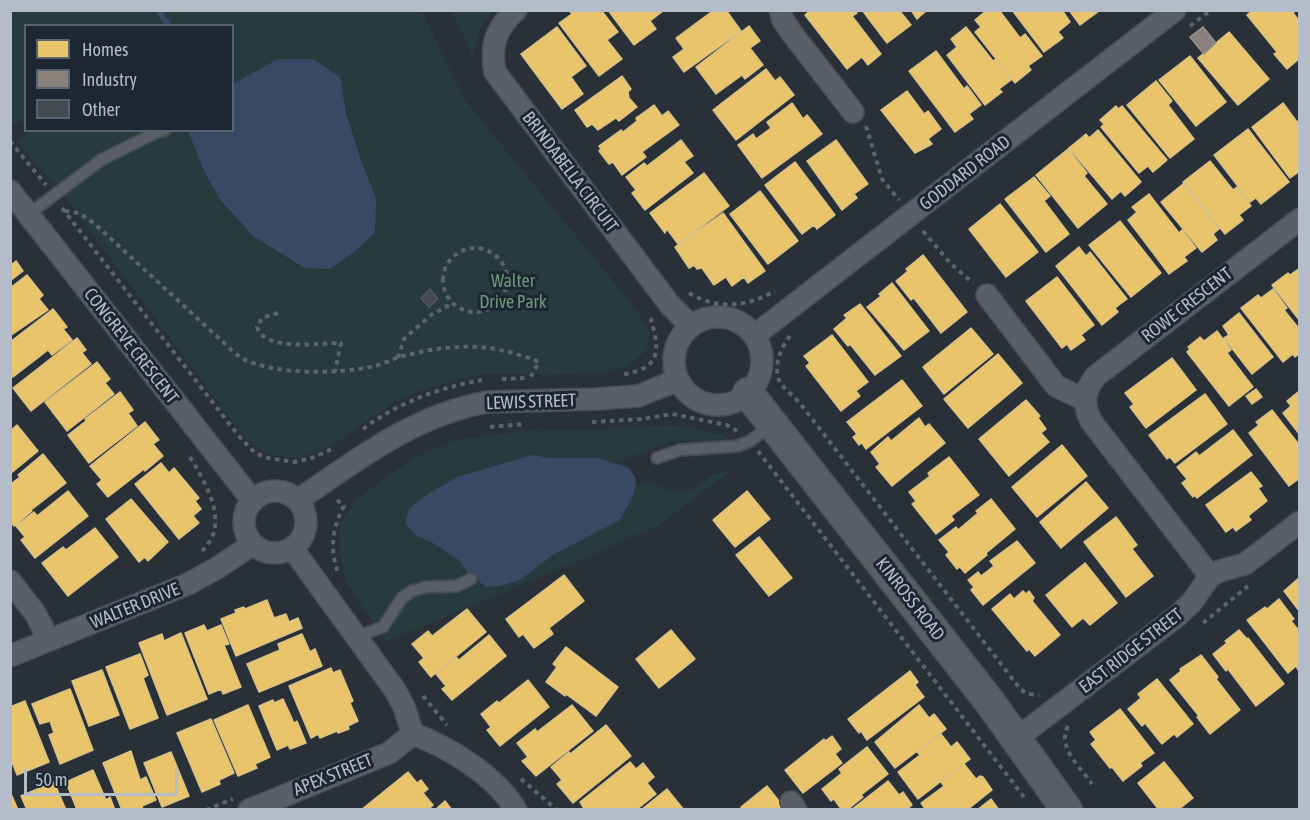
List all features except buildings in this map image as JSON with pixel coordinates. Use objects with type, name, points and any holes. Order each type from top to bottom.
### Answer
[{"type":"street","name":"BRINDABELLA CIRCUIT","points":[[516,10],[496,33],[492,45],[495,72],[670,305],[691,326]]},
{"type":"street","points":[[780,10],[791,32],[854,111]]},
{"type":"street","name":"GODDARD ROAD","points":[[755,335],[1175,10]]},
{"type":"street","name":"CONGREVE CRESCENT","points":[[10,191],[254,501]]},
{"type":"street","name":"ROWE CRESCENT","points":[[1085,400],[1090,383],[1096,376],[1299,219]]},
{"type":"street","points":[[987,295],[1056,386],[1085,400],[1086,411],[1091,422],[1210,576],[1245,564],[1299,522]]},
{"type":"street","points":[[718,316],[732,318],[745,325],[755,335],[763,359],[761,372],[748,393],[737,401],[724,405],[697,400],[678,380],[674,366],[675,351],[681,337],[691,326],[704,318],[718,316]]},
{"type":"street","name":"LEWIS STREET","points":[[298,500],[363,454],[410,427],[474,405],[487,402],[638,396],[678,380]]},
{"type":"street","name":"KINROSS ROAD","points":[[748,393],[1017,738],[1066,810]]},
{"type":"street","points":[[273,491],[290,495],[298,500],[306,518],[303,538],[292,548],[279,554],[260,550],[247,535],[244,525],[245,515],[254,501],[264,493],[273,491]]},
{"type":"street","name":"WALTER DRIVE","points":[[10,656],[188,584],[253,544]]},
{"type":"street","points":[[292,548],[395,690],[404,706],[413,734],[454,752],[507,794],[516,810]]},
{"type":"street","name":"EAST RIDGE STREET","points":[[1017,738],[1176,617],[1192,602],[1210,576]]},
{"type":"street","points":[[10,580],[35,613],[50,640]]},
{"type":"street","name":"APEX STREET","points":[[249,810],[389,753],[413,734]]},
{"type":"lane","points":[[29,214],[101,160],[158,132]]},
{"type":"lane","points":[[657,458],[680,450],[738,446],[750,441],[774,424]]},
{"type":"lane","points":[[356,638],[383,627],[402,598],[412,591],[426,587],[457,586],[471,579]]},
{"type":"path","points":[[1182,32],[1211,10]]},
{"type":"path","points":[[854,111],[865,123],[882,179],[899,200]]},
{"type":"path","points":[[10,141],[238,435],[255,453],[268,458],[294,462],[312,458],[335,447]]},
{"type":"path","points":[[890,207],[908,194]]},
{"type":"path","points":[[64,210],[78,213],[95,224],[240,357],[261,365],[281,370],[335,371],[375,366],[398,358],[460,346],[497,350],[539,362],[530,378]]},
{"type":"path","points":[[914,238],[931,225]]},
{"type":"path","points":[[923,231],[951,264],[987,295]]},
{"type":"path","points":[[469,248],[491,251],[499,258],[507,277],[506,287],[496,304],[477,312],[467,311],[453,303],[444,290],[443,279],[445,268],[451,259],[459,252],[469,248]]},
{"type":"path","points":[[682,287],[698,298],[730,306],[750,303],[779,289]]},
{"type":"path","points":[[398,358],[404,339],[431,315],[453,303]]},
{"type":"path","points":[[278,313],[262,318],[257,327],[258,331],[266,339],[279,344],[340,343],[335,371]]},
{"type":"path","points":[[621,375],[647,366],[656,356],[657,343],[651,320]]},
{"type":"path","points":[[796,330],[781,349],[777,363],[780,383],[799,402],[1021,690],[1028,694],[1044,693]]},
{"type":"path","points":[[493,379],[539,378]]},
{"type":"path","points":[[358,433],[381,416],[413,400],[449,386],[483,380]]},
{"type":"path","points":[[584,421],[612,422],[672,414],[728,425],[750,441],[1027,800]]},
{"type":"path","points":[[490,427],[529,423]]},
{"type":"path","points":[[188,455],[209,492],[216,513],[212,539],[197,556]]},
{"type":"path","points":[[337,500],[344,506],[336,521],[332,548],[340,577]]},
{"type":"path","points":[[1195,629],[1251,584]]},
{"type":"path","points":[[415,687],[450,729]]},
{"type":"path","points":[[1069,724],[1063,736],[1066,747],[1092,784]]},
{"type":"path","points":[[518,777],[557,810]]},
{"type":"green space","name":"Walter Drive Park","points":[[11,11],[422,11],[465,100],[638,312],[650,334],[647,350],[627,367],[608,372],[548,375],[481,374],[430,387],[396,401],[336,443],[315,453],[301,457],[284,457],[265,453],[244,437],[68,201],[18,142],[28,132],[188,132],[210,182],[227,209],[257,238],[304,268],[376,198],[346,108],[340,77],[278,59],[234,83],[234,24],[24,24],[24,126],[20,120],[11,128]]},
{"type":"green space","points":[[452,11],[493,11],[477,36],[476,64]]},
{"type":"green space","points":[[673,425],[724,435],[730,440],[724,444],[674,441],[615,463],[599,458],[551,458],[532,455],[477,471],[417,536],[433,543],[460,561],[466,571],[486,587],[500,586],[520,580],[553,555],[620,520],[636,486],[648,484],[682,492],[694,488],[711,476],[730,471],[659,525],[385,642],[348,585],[340,555],[340,524],[353,502],[418,456],[455,440],[537,429],[592,430]]},
{"type":"water","points":[[278,59],[313,59],[340,77],[346,112],[376,198],[375,232],[353,253],[330,269],[304,268],[253,236],[220,200],[204,171],[188,132],[234,132],[234,83]]},
{"type":"water","points":[[532,455],[551,458],[599,458],[629,468],[635,477],[636,486],[620,520],[553,555],[520,580],[500,586],[486,587],[466,571],[460,561],[433,543],[417,536],[405,523],[409,509],[420,499],[457,477]]},
{"type":"waterway","points":[[158,10],[168,24]]}]
